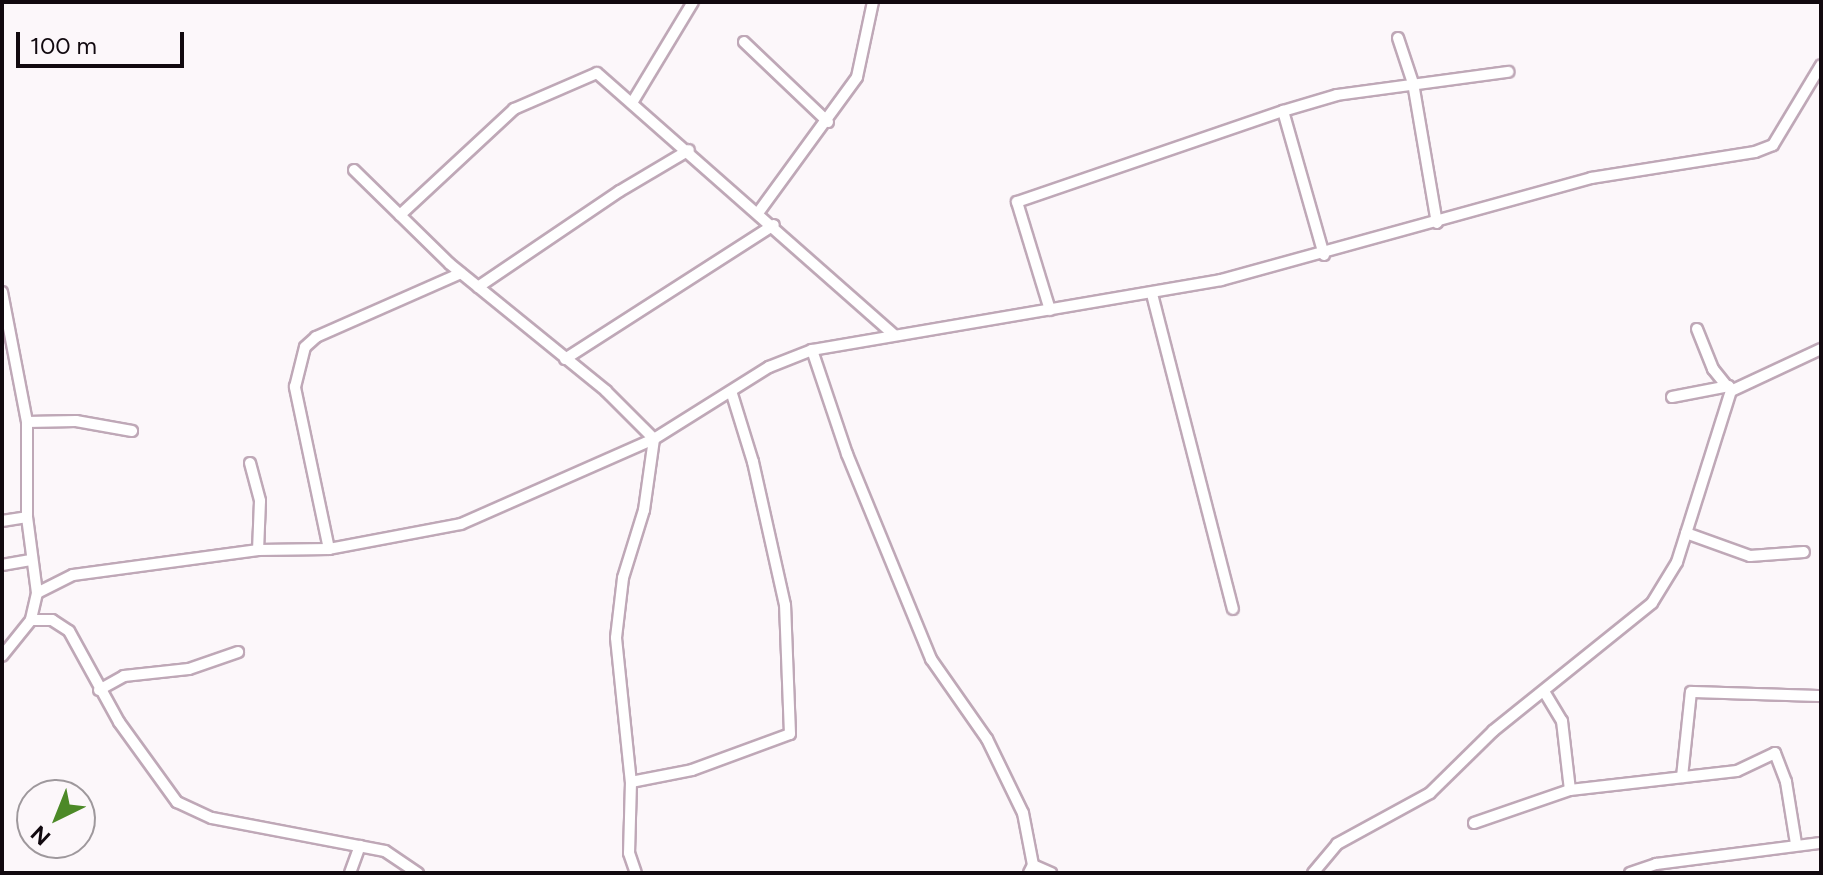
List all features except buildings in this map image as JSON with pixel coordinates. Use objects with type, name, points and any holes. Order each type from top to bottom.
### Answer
[{"type":"street","points":[[632,103],[693,2]]},
{"type":"street","points":[[758,213],[828,122],[857,77],[873,2]]},
{"type":"street","points":[[1398,38],[1413,83],[1437,223]]},
{"type":"street","points":[[744,42],[828,122]]},
{"type":"street","points":[[37,593],[73,575],[258,550],[329,549],[461,524],[654,439],[769,367],[812,350],[893,334],[1152,294],[1324,255],[1591,178],[1730,157],[1773,145],[1821,65]]},
{"type":"street","points":[[1050,310],[1017,202],[1337,95],[1508,72]]},
{"type":"street","points":[[400,215],[514,109],[597,73],[689,150],[893,334]]},
{"type":"street","points":[[1283,111],[1324,255]]},
{"type":"street","points":[[478,287],[689,150]]},
{"type":"street","points":[[354,170],[461,273],[565,359],[654,439]]},
{"type":"street","points":[[565,359],[774,225]]},
{"type":"street","points":[[329,549],[295,387],[305,347],[316,337],[461,273]]},
{"type":"street","points":[[2,292],[27,422],[27,517],[37,593],[31,620],[2,656]]},
{"type":"street","points":[[1152,294],[1233,609]]},
{"type":"street","points":[[1697,329],[1713,369],[1730,387]]},
{"type":"street","points":[[1672,397],[1730,387],[1821,349]]},
{"type":"street","points":[[812,350],[847,454],[931,659],[995,753],[1023,813],[1031,869],[1051,873]]},
{"type":"street","points":[[1313,873],[1325,856],[1346,838],[1430,793],[1493,731],[1545,693],[1652,603],[1671,574],[1686,533],[1730,387]]},
{"type":"street","points":[[631,782],[692,770],[790,734],[785,605],[753,462],[731,391]]},
{"type":"street","points":[[27,422],[76,421],[132,431]]},
{"type":"street","points":[[636,873],[626,821],[631,782],[616,638],[654,439]]},
{"type":"street","points":[[250,463],[260,501],[258,550]]},
{"type":"street","points":[[2,521],[27,517]]},
{"type":"street","points":[[1686,533],[1750,556],[1804,552]]},
{"type":"street","points":[[2,565],[31,560]]},
{"type":"street","points":[[31,620],[52,620],[69,631],[99,690],[177,802],[212,818],[385,851],[418,873]]},
{"type":"street","points":[[99,690],[124,676],[189,669],[238,652]]},
{"type":"street","points":[[1682,777],[1691,692],[1821,696]]},
{"type":"street","points":[[1545,693],[1562,721],[1570,790]]},
{"type":"street","points":[[1474,823],[1570,790],[1737,771],[1775,753],[1786,782],[1796,844]]},
{"type":"street","points":[[1630,873],[1656,864],[1821,843]]},
{"type":"street","points":[[350,873],[360,846]]}]
